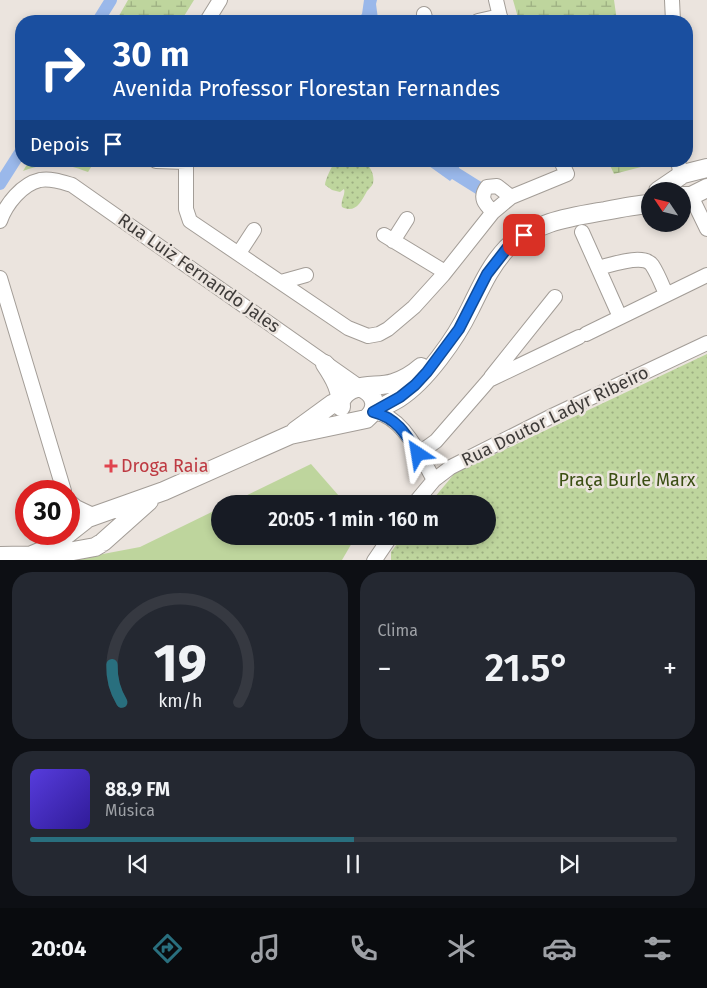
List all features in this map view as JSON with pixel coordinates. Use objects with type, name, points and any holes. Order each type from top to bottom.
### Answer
[{"type":"street","points":[[211,15],[220,0]]},
{"type":"street","points":[[496,0],[499,15]]},
{"type":"street","points":[[672,0],[673,15]]},
{"type":"street","points":[[186,167],[186,209],[190,221],[348,328],[368,336],[379,334],[388,329],[414,307],[445,272],[492,212],[511,197],[567,174],[564,167]]},
{"type":"street","name":"Rua Luiz Fernando Jales","points":[[0,221],[16,194],[30,184],[42,180],[56,180],[72,185],[361,388]]},
{"type":"street","points":[[492,212],[483,199],[483,194],[487,188],[497,186],[511,197]]},
{"type":"street","points":[[691,192],[707,229]]},
{"type":"street","points":[[80,525],[88,518],[164,491],[290,435],[366,419],[373,412],[400,397],[415,385],[444,350],[459,329],[487,274],[508,247],[524,235],[543,225],[641,203]]},
{"type":"street","points":[[406,219],[388,238],[445,272]]},
{"type":"street","points":[[239,253],[254,230]]},
{"type":"street","points":[[582,232],[620,317]]},
{"type":"street","points":[[598,268],[641,259],[646,260],[651,264],[666,294]]},
{"type":"street","points":[[281,282],[306,275]]},
{"type":"street","points":[[489,380],[707,275]]},
{"type":"street","points":[[0,278],[62,480]]},
{"type":"street","points":[[418,454],[436,442],[489,380],[555,297]]},
{"type":"street","name":"Rua Doutor Ladyr Ribeiro","points":[[422,495],[434,480],[451,467],[554,415],[707,343]]},
{"type":"street","points":[[356,422],[351,421],[343,414],[341,409],[345,393],[351,389],[402,380],[444,350]]},
{"type":"street","points":[[325,364],[336,380],[342,399]]},
{"type":"street","points":[[361,388],[373,397],[373,412]]},
{"type":"street","points":[[290,435],[326,407],[342,399]]},
{"type":"street","points":[[373,412],[393,420],[404,432],[434,480]]},
{"type":"street","points":[[0,556],[51,555],[95,547],[145,503],[164,491]]},
{"type":"street","points":[[80,509],[104,520],[108,527],[108,535],[101,543],[95,546],[86,544],[80,536]]},
{"type":"street","points":[[32,555],[54,545]]},
{"type":"street","points":[[374,560],[385,545]]},
{"type":"green space","points":[[128,0],[194,0],[185,15],[119,15]]},
{"type":"green space","points":[[513,0],[614,0],[616,15],[517,15]]},
{"type":"green space","points":[[25,167],[37,167],[23,171]]},
{"type":"green space","points":[[73,167],[91,167],[88,172]]},
{"type":"green space","points":[[332,167],[369,167],[373,180],[360,203],[354,208],[347,209],[342,207],[344,189],[340,192],[332,190],[325,185]]},
{"type":"green space","points":[[611,167],[641,167],[614,174]]},
{"type":"green space","name":"Praça Burle Marx","points":[[707,354],[707,560],[391,560],[391,552],[396,545],[496,545],[496,495],[437,495],[455,473]]},
{"type":"green space","points":[[311,464],[338,495],[247,495]]},
{"type":"green space","points":[[211,512],[211,545],[351,545],[342,560],[71,560],[140,547]]},
{"type":"water","points":[[364,0],[377,0],[377,15],[362,14]]},
{"type":"water","points":[[430,167],[459,167],[483,183],[476,194],[452,179],[450,181]]},
{"type":"waterway","points":[[102,15],[111,0]]},
{"type":"waterway","points":[[0,184],[15,160]]},
{"type":"place","name":"Droga Raia","points":[[111,466]]},
{"type":"route","points":[[418,454],[404,432],[393,420],[373,412],[400,397],[427,372],[459,329],[487,274],[508,247],[524,235]]}]
